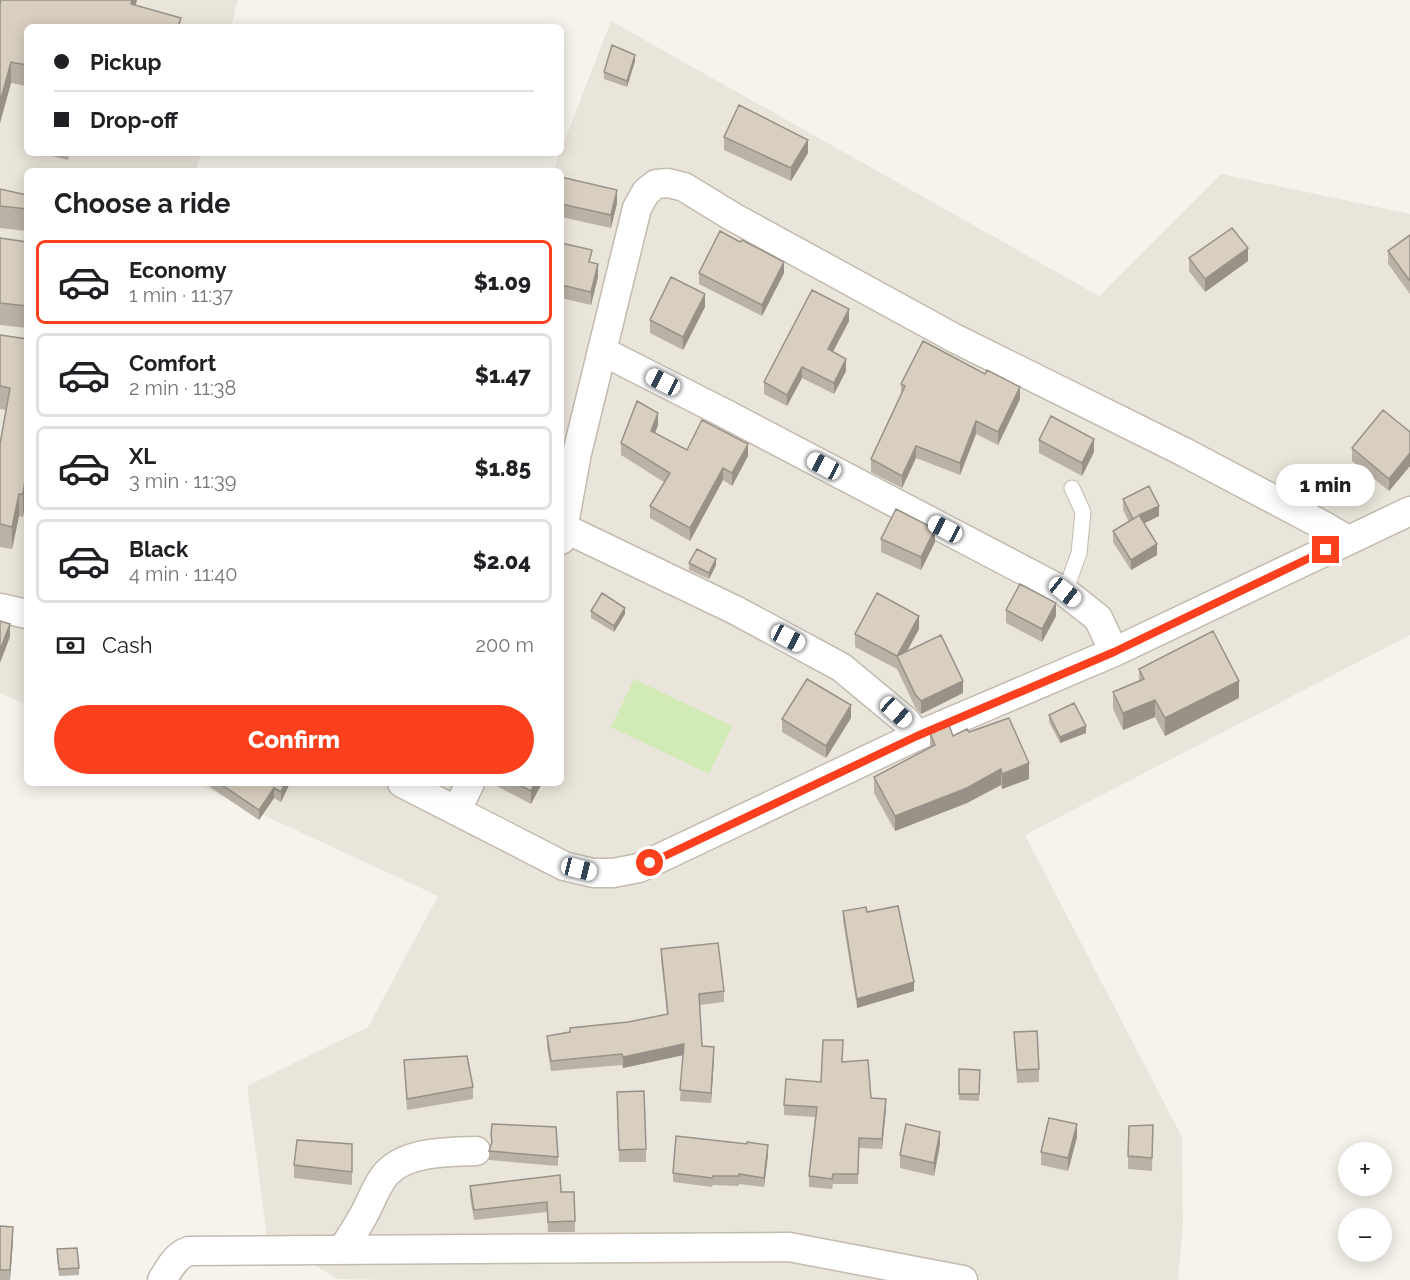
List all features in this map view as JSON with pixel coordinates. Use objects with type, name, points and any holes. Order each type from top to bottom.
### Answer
[{"type":"street","points":[[564,523],[577,453],[637,208],[651,187],[668,183],[684,187],[733,218],[946,333],[1184,452],[1348,540]]},
{"type":"street","points":[[602,351],[1065,592],[1098,618],[1114,652]]},
{"type":"street","points":[[408,786],[564,866],[593,873],[613,873],[639,868],[917,736],[1114,652],[1410,511]]},
{"type":"street","points":[[564,535],[735,610],[841,667],[906,721],[917,736]]},
{"type":"street","points":[[0,608],[24,614]]},
{"type":"street","points":[[457,810],[469,786]]},
{"type":"street","points":[[342,1250],[362,1219],[386,1173],[396,1165],[426,1154],[476,1151]]},
{"type":"street","points":[[162,1280],[175,1261],[183,1253],[189,1251],[789,1247],[907,1275],[963,1280]]},
{"type":"lane","points":[[1065,592],[1079,553],[1083,512],[1072,488]]},
{"type":"shaded area","points":[[0,0],[238,0],[232,24],[24,24],[24,156],[200,156],[197,168],[24,168],[24,704],[0,693]]},
{"type":"shaded area","points":[[611,21],[1099,296],[1221,174],[1410,214],[1410,635],[1025,835],[1182,1137],[1183,1223],[1178,1280],[338,1279],[267,1237],[247,1086],[368,1027],[438,896],[200,786],[564,786],[564,168],[554,168],[559,156],[564,156],[564,142]]},
{"type":"green space","points":[[634,679],[732,726],[709,774],[611,727]]},
{"type":"building","points":[[1,0],[132,0],[131,4],[181,18],[179,24],[24,24],[24,64],[11,62],[0,102]]},
{"type":"building","points":[[612,45],[635,55],[627,81],[604,72]]},
{"type":"building","points":[[739,105],[808,140],[791,168],[724,137]]},
{"type":"building","points":[[564,178],[617,190],[611,215],[564,205]]},
{"type":"building","points":[[0,189],[24,194],[24,209],[0,206]]},
{"type":"building","points":[[1232,228],[1248,248],[1205,279],[1189,258]]},
{"type":"building","points":[[720,231],[784,262],[762,305],[699,273]]},
{"type":"building","points":[[1410,235],[1410,281],[1388,251]]},
{"type":"building","points":[[0,238],[24,242],[24,306],[0,303]]},
{"type":"building","points":[[564,244],[592,250],[589,262],[598,264],[591,292],[564,286]]},
{"type":"building","points":[[671,277],[705,294],[683,337],[650,320]]},
{"type":"building","points":[[812,290],[849,309],[828,349],[846,359],[834,383],[802,367],[787,395],[764,382]]},
{"type":"building","points":[[0,335],[24,339],[24,487],[23,494],[19,494],[12,527],[0,524],[0,444],[10,388],[0,386]]},
{"type":"building","points":[[923,341],[985,374],[987,370],[1020,387],[998,432],[976,421],[960,463],[916,446],[902,476],[871,459],[905,386],[901,384]]},
{"type":"building","points":[[637,401],[658,413],[651,431],[687,450],[702,420],[748,444],[732,473],[723,468],[690,528],[650,506],[670,473],[621,443]]},
{"type":"building","points":[[1383,410],[1410,432],[1410,453],[1389,479],[1352,448]]},
{"type":"building","points":[[1051,416],[1094,439],[1082,463],[1039,440]]},
{"type":"building","points":[[1149,486],[1159,506],[1139,515],[1157,544],[1131,560],[1113,531],[1133,519],[1123,499]]},
{"type":"building","points":[[896,509],[935,529],[921,557],[881,539]]},
{"type":"building","points":[[697,549],[716,559],[709,573],[689,563]]},
{"type":"building","points":[[1020,584],[1056,603],[1042,629],[1006,610]]},
{"type":"building","points":[[602,593],[625,608],[614,626],[591,611]]},
{"type":"building","points":[[877,593],[919,616],[897,656],[855,634]]},
{"type":"building","points":[[0,621],[10,624],[0,650]]},
{"type":"building","points":[[1213,631],[1239,681],[1165,718],[1155,700],[1123,713],[1113,692],[1144,679],[1139,669]]},
{"type":"building","points":[[941,635],[963,681],[921,701],[915,694],[897,656]]},
{"type":"building","points":[[807,679],[851,705],[826,746],[782,719]]},
{"type":"building","points":[[1074,703],[1086,726],[1060,737],[1049,715]]},
{"type":"building","points":[[1009,718],[1029,763],[1002,774],[1001,769],[967,788],[895,816],[874,777],[935,745],[930,733],[949,725],[953,736],[967,729],[969,732]]},
{"type":"building","points":[[223,786],[284,786],[281,792],[274,788],[259,810]]},
{"type":"building","points":[[521,786],[534,786],[531,791]]},
{"type":"building","points":[[898,906],[914,982],[857,999],[843,911],[866,907],[867,912]]},
{"type":"building","points":[[718,943],[724,991],[699,994],[702,1046],[714,1047],[711,1093],[680,1090],[684,1044],[623,1057],[622,1054],[551,1061],[547,1036],[570,1032],[570,1028],[628,1022],[668,1014],[661,949]]},
{"type":"building","points":[[1037,1031],[1039,1069],[1017,1070],[1014,1032]]},
{"type":"building","points":[[823,1040],[843,1040],[842,1062],[868,1060],[871,1098],[886,1099],[882,1139],[859,1138],[858,1174],[833,1174],[832,1179],[809,1176],[817,1107],[784,1105],[786,1079],[821,1082]]},
{"type":"building","points":[[467,1056],[473,1087],[407,1099],[404,1060]]},
{"type":"building","points":[[959,1069],[980,1070],[979,1094],[959,1094]]},
{"type":"building","points":[[644,1091],[646,1149],[619,1150],[617,1092]]},
{"type":"building","points":[[1049,1118],[1077,1124],[1068,1158],[1041,1152]]},
{"type":"building","points":[[492,1124],[556,1127],[558,1157],[489,1151],[492,1142]]},
{"type":"building","points":[[906,1124],[940,1132],[934,1163],[900,1155]]},
{"type":"building","points":[[1153,1125],[1152,1158],[1128,1156],[1129,1126]]},
{"type":"building","points":[[676,1136],[768,1145],[764,1178],[739,1174],[739,1176],[713,1176],[712,1178],[673,1173]]},
{"type":"building","points":[[297,1140],[352,1144],[352,1172],[294,1165]]},
{"type":"building","points":[[560,1175],[561,1192],[574,1192],[575,1221],[548,1222],[547,1202],[474,1210],[470,1186]]},
{"type":"building","points":[[0,1226],[13,1227],[10,1270],[0,1270]]},
{"type":"building","points":[[77,1248],[79,1268],[59,1269],[57,1249]]},
{"type":"route","points":[[650,863],[917,736],[1114,652],[1326,550]]}]
